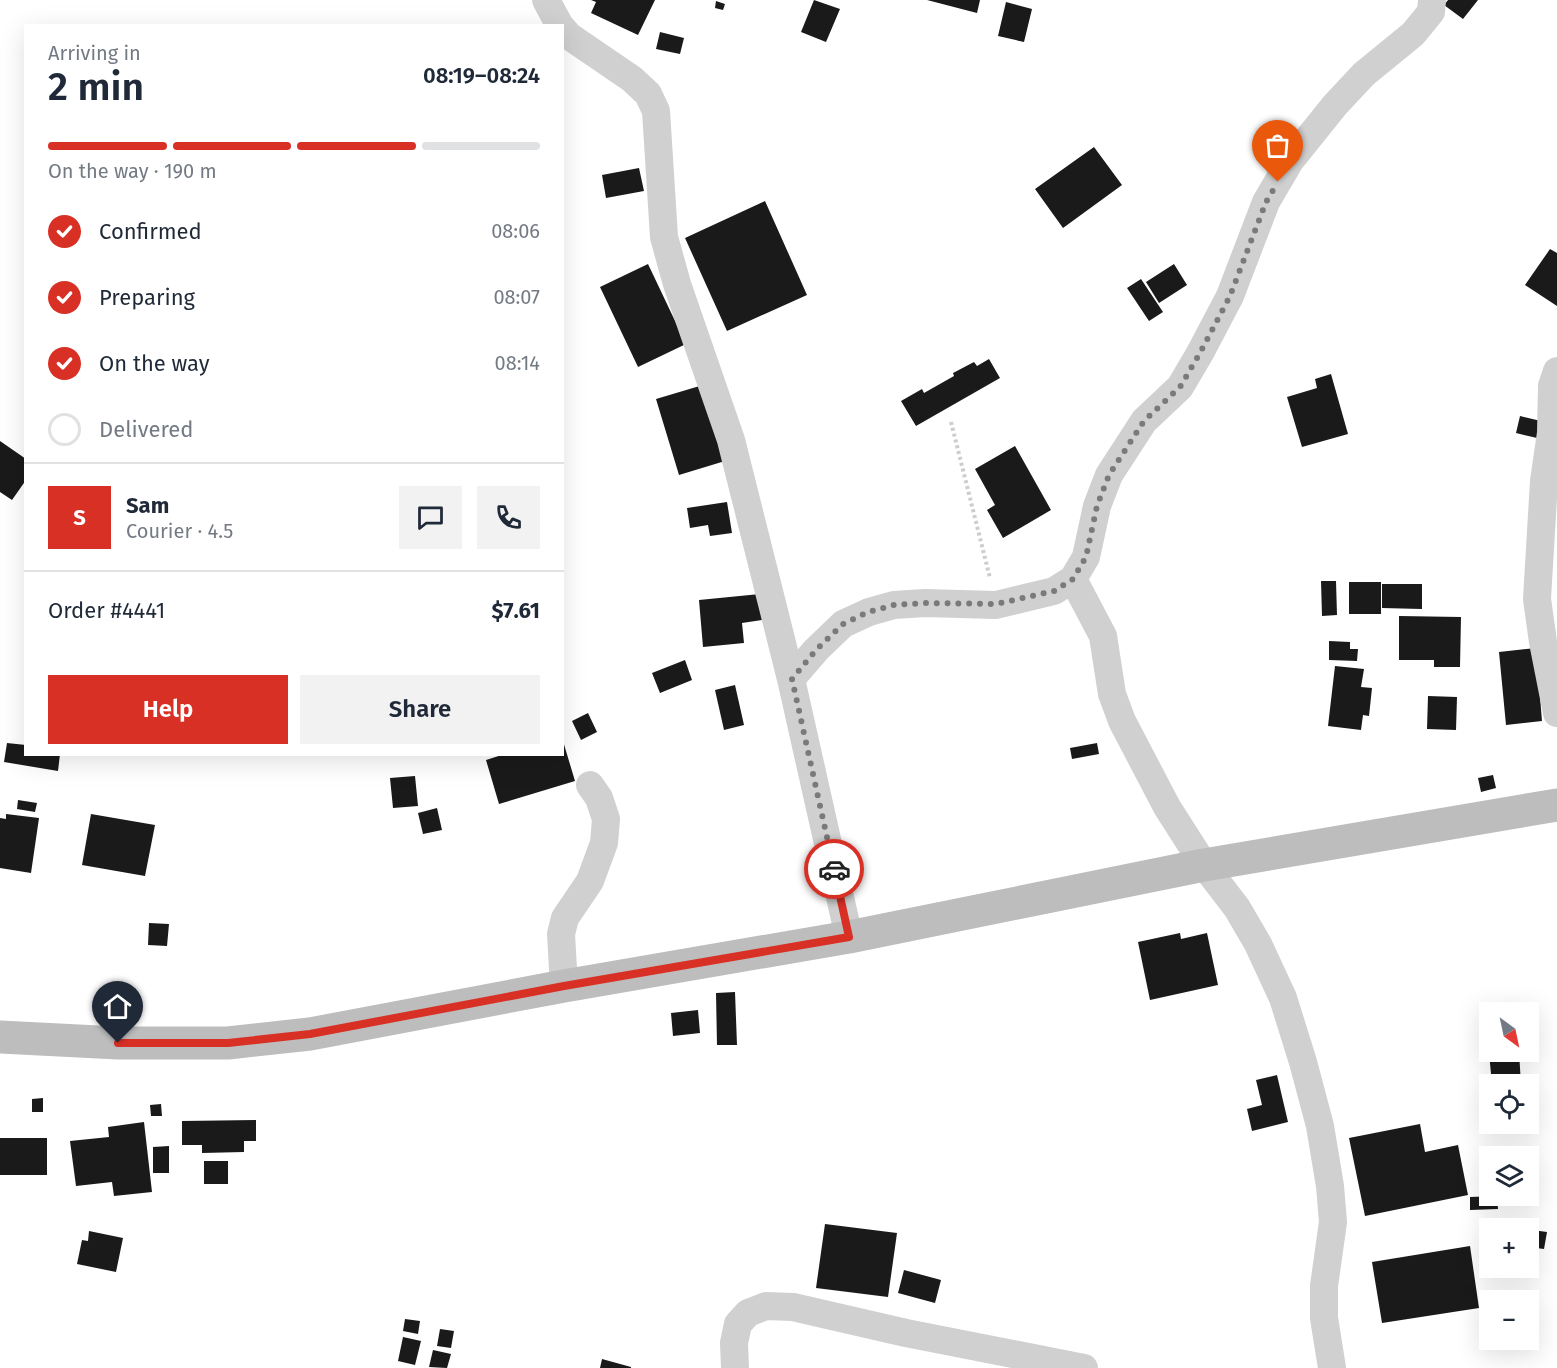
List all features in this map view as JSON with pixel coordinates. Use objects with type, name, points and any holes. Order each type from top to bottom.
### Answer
[{"type":"street","points":[[546,0],[559,24]]},
{"type":"street","points":[[792,679],[816,650],[843,624],[868,612],[894,605],[925,603],[996,604],[1054,591],[1073,579],[1086,557],[1097,506],[1109,475],[1144,421],[1180,387],[1200,353],[1230,296],[1266,202],[1290,161],[1335,105],[1364,74],[1413,34],[1431,12],[1432,0]]},
{"type":"street","points":[[564,30],[632,78],[648,94],[656,111],[664,237],[676,284],[731,440],[792,679],[849,937]]},
{"type":"street","points":[[1557,371],[1552,386],[1551,433],[1544,481],[1537,599],[1557,713]]},
{"type":"street","points":[[1073,579],[1104,636],[1112,694],[1122,721],[1167,807],[1204,866],[1237,908],[1258,944],[1283,998],[1317,1115],[1330,1186],[1333,1222],[1324,1286],[1324,1318],[1332,1368]]},
{"type":"street","points":[[564,986],[561,934],[565,918],[590,881],[604,843],[606,819],[599,798],[590,785]]},
{"type":"street","points":[[0,1037],[118,1043],[228,1043],[310,1034],[564,986],[849,937],[1204,866],[1557,805]]},
{"type":"street","points":[[735,1368],[734,1343],[738,1324],[748,1313],[766,1306],[793,1307],[906,1333],[1084,1368]]},
{"type":"path","points":[[951,422],[996,604]]},
{"type":"building","points":[[591,0],[655,0],[638,35],[591,13],[596,2]]},
{"type":"building","points":[[814,0],[840,9],[826,42],[801,32]]},
{"type":"building","points":[[927,0],[980,0],[977,13]]},
{"type":"building","points":[[1448,0],[1478,0],[1463,19],[1444,5]]},
{"type":"building","points":[[716,1],[725,4],[723,10],[715,8]]},
{"type":"building","points":[[1006,2],[1032,9],[1024,42],[998,36]]},
{"type":"building","points":[[660,32],[684,38],[680,54],[656,49]]},
{"type":"building","points":[[1094,147],[1122,185],[1063,228],[1035,189]]},
{"type":"building","points":[[639,168],[644,191],[606,198],[602,175]]},
{"type":"building","points":[[765,201],[807,295],[727,331],[685,238]]},
{"type":"building","points":[[1550,249],[1557,253],[1557,306],[1525,285]]},
{"type":"building","points":[[648,264],[686,344],[638,367],[600,287]]},
{"type":"building","points":[[1174,264],[1187,285],[1159,303],[1146,282]]},
{"type":"building","points":[[1141,279],[1163,312],[1149,321],[1127,288]]},
{"type":"building","points":[[989,359],[1000,378],[916,426],[901,401],[922,389],[924,393],[974,362],[977,366]]},
{"type":"building","points":[[1331,374],[1348,434],[1302,447],[1287,397],[1317,388],[1315,379]]},
{"type":"building","points":[[703,385],[725,461],[679,475],[656,399]]},
{"type":"building","points":[[1520,416],[1541,421],[1537,438],[1516,433]]},
{"type":"building","points":[[0,441],[24,458],[24,483],[12,500],[0,492]]},
{"type":"building","points":[[1015,446],[1051,510],[1003,538],[987,510],[995,505],[975,469]]},
{"type":"building","points":[[727,502],[732,533],[710,536],[708,525],[690,528],[687,508]]},
{"type":"building","points":[[1321,581],[1336,581],[1337,615],[1322,616]]},
{"type":"building","points":[[1349,582],[1381,582],[1381,614],[1349,614]]},
{"type":"building","points":[[1382,584],[1422,584],[1422,609],[1382,608]]},
{"type":"building","points":[[760,594],[762,620],[742,623],[744,643],[703,647],[699,600]]},
{"type":"building","points":[[1399,616],[1461,617],[1460,667],[1434,667],[1434,660],[1399,660]]},
{"type":"building","points":[[1329,641],[1350,642],[1350,649],[1358,649],[1357,661],[1329,660]]},
{"type":"building","points":[[1536,648],[1542,721],[1506,725],[1499,652]]},
{"type":"building","points":[[685,660],[692,680],[660,693],[652,673]]},
{"type":"building","points":[[1335,666],[1364,669],[1361,687],[1372,688],[1369,716],[1363,715],[1361,730],[1328,726]]},
{"type":"building","points":[[735,685],[744,725],[724,730],[715,690]]},
{"type":"building","points":[[1428,696],[1457,697],[1456,730],[1427,729]]},
{"type":"building","points":[[588,713],[597,732],[581,740],[572,721]]},
{"type":"building","points":[[7,743],[24,745],[24,756],[60,756],[58,771],[4,762]]},
{"type":"building","points":[[1097,743],[1099,754],[1072,759],[1070,748]]},
{"type":"building","points":[[564,744],[575,781],[499,804],[486,760],[499,756],[564,756]]},
{"type":"building","points":[[1493,775],[1496,788],[1481,792],[1478,778]]},
{"type":"building","points":[[415,776],[418,806],[393,808],[390,778]]},
{"type":"building","points":[[18,800],[37,803],[35,812],[17,809]]},
{"type":"building","points":[[437,808],[442,830],[423,834],[418,813]]},
{"type":"building","points":[[6,814],[39,818],[31,873],[0,868],[0,818],[6,819]]},
{"type":"building","points":[[91,814],[155,825],[145,876],[82,865]]},
{"type":"building","points":[[149,923],[169,924],[167,946],[148,945]]},
{"type":"building","points":[[1180,933],[1181,939],[1207,933],[1218,985],[1150,1000],[1138,942]]},
{"type":"building","points":[[735,992],[737,1045],[717,1045],[716,993]]},
{"type":"building","points":[[698,1010],[700,1033],[673,1036],[671,1013]]},
{"type":"building","points":[[1490,1062],[1520,1062],[1520,1074],[1491,1074]]},
{"type":"building","points":[[1277,1075],[1288,1122],[1252,1131],[1247,1109],[1262,1105],[1256,1080]]},
{"type":"building","points":[[43,1098],[43,1112],[32,1112],[32,1099]]},
{"type":"building","points":[[161,1104],[162,1116],[151,1116],[150,1105]]},
{"type":"building","points":[[256,1120],[256,1141],[244,1141],[244,1152],[202,1153],[202,1145],[182,1145],[182,1121]]},
{"type":"building","points":[[144,1122],[152,1192],[114,1196],[112,1182],[76,1186],[70,1141],[109,1137],[108,1127]]},
{"type":"building","points":[[1420,1124],[1425,1152],[1458,1145],[1468,1195],[1365,1216],[1349,1138]]},
{"type":"building","points":[[0,1138],[47,1138],[47,1175],[0,1175]]},
{"type":"building","points":[[169,1146],[169,1173],[153,1173],[153,1147]]},
{"type":"building","points":[[204,1161],[228,1161],[228,1184],[204,1184]]},
{"type":"building","points":[[1470,1197],[1479,1197],[1479,1206],[1498,1206],[1498,1209],[1470,1210]]},
{"type":"building","points":[[825,1224],[897,1233],[888,1297],[816,1288]]},
{"type":"building","points":[[89,1231],[123,1238],[116,1272],[77,1264],[82,1240],[88,1241]]},
{"type":"building","points":[[1539,1231],[1547,1232],[1544,1249],[1539,1248]]},
{"type":"building","points":[[1470,1246],[1479,1308],[1382,1323],[1372,1262]]},
{"type":"building","points":[[904,1270],[941,1280],[935,1303],[898,1293]]},
{"type":"building","points":[[405,1319],[420,1321],[418,1334],[403,1331]]},
{"type":"building","points":[[440,1329],[454,1331],[451,1348],[437,1346]]},
{"type":"building","points":[[403,1337],[421,1341],[415,1365],[398,1361]]},
{"type":"building","points":[[433,1350],[451,1354],[447,1368],[429,1367]]},
{"type":"building","points":[[602,1359],[631,1367],[631,1368],[600,1368]]},
{"type":"way so far","points":[[834,869],[792,679],[816,650],[843,624],[868,612],[894,605],[925,603],[996,604],[1054,591],[1073,579],[1086,557],[1097,506],[1109,475],[1144,421],[1180,387],[1200,353],[1230,296],[1266,202],[1278,182]]},
{"type":"route","points":[[118,1043],[228,1043],[310,1034],[564,986],[849,937],[834,869]]}]
